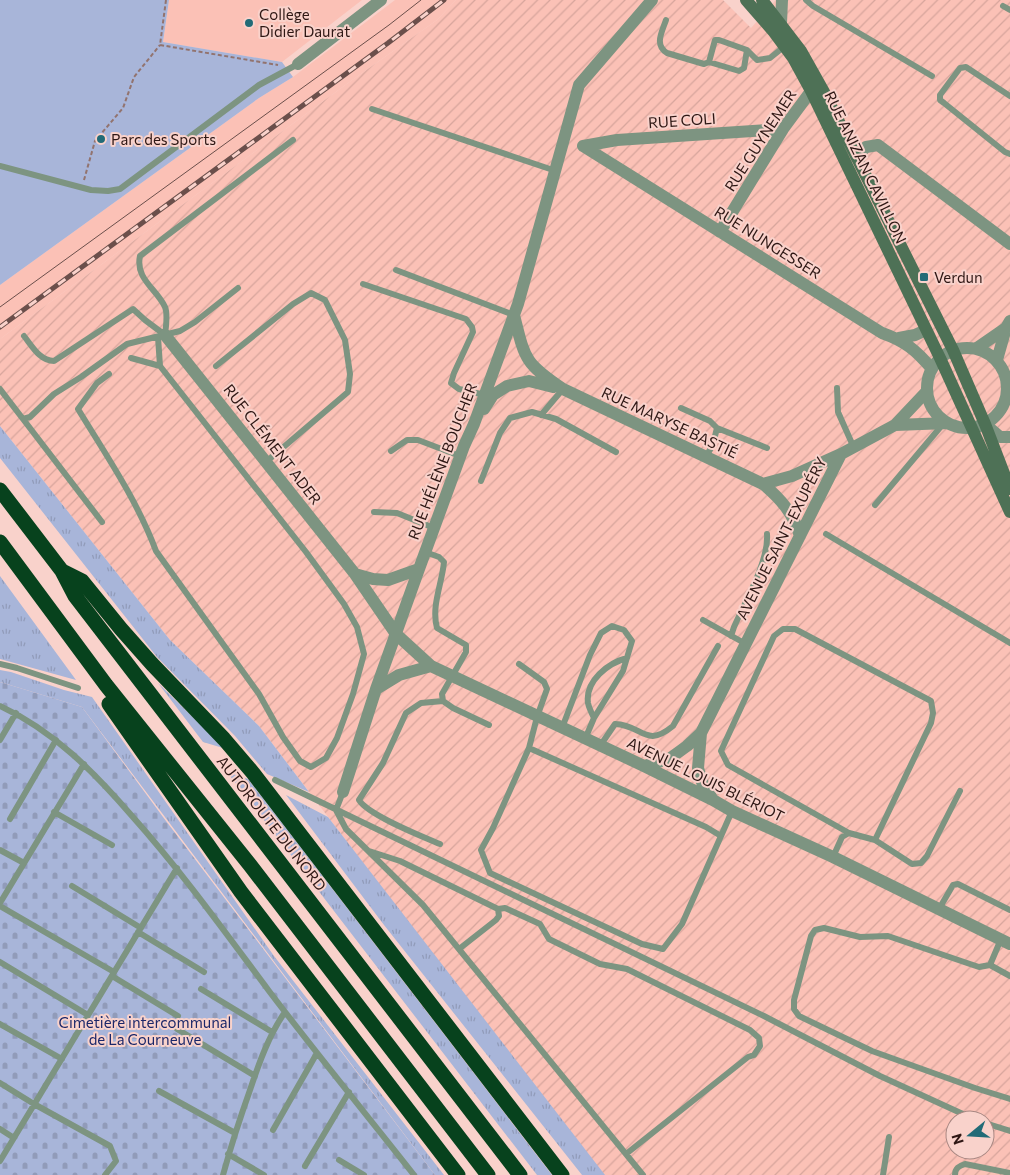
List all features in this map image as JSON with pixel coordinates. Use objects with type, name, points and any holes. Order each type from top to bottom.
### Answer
[{"type":"highway","name":"AUTOROUTE DU NORD","points":[[0,490],[62,571],[75,596],[520,1175]]},
{"type":"highway","points":[[0,542],[106,685],[250,865],[488,1175]]},
{"type":"highway","points":[[62,571],[82,581],[146,657],[224,739],[253,774],[562,1175]]},
{"type":"highway","points":[[106,685],[110,704],[236,885],[458,1175]]},
{"type":"main road","name":"RUE ANIZAN CAVILLON","points":[[746,0],[785,46],[811,91],[940,358],[1010,512]]},
{"type":"main road","name":"RUE ANIZAN CAVILLON","points":[[762,0],[800,51],[824,92],[952,350],[986,424],[1010,489]]},
{"type":"street","points":[[292,68],[381,0]]},
{"type":"street","name":"RUE HÉLÈNE BOUCHER","points":[[343,792],[376,689],[425,552],[514,315],[579,86],[652,0]]},
{"type":"street","points":[[781,23],[782,0]]},
{"type":"street","name":"RUE GUYNEMER","points":[[720,232],[783,129],[811,91]]},
{"type":"street","name":"RUE COLI","points":[[583,146],[617,140],[783,129]]},
{"type":"street","points":[[856,156],[866,147],[878,145],[1010,244]]},
{"type":"street","name":"RUE NUNGESSER","points":[[583,146],[882,333],[899,338],[918,353],[932,368]]},
{"type":"street","name":"RUE MARYSE BASTIÉ","points":[[514,315],[527,360],[538,372],[563,389],[763,484],[786,505],[796,522],[800,536]]},
{"type":"street","points":[[977,348],[1008,325]]},
{"type":"street","points":[[997,360],[1008,325]]},
{"type":"street","points":[[899,338],[915,335],[926,330]]},
{"type":"street","name":"RUE CLÉMENT ADER","points":[[162,336],[355,574],[396,634]]},
{"type":"street","points":[[895,425],[946,423],[972,428],[986,424],[1006,412],[1009,382],[997,360],[988,353],[977,348],[964,347],[952,350],[940,358],[932,368],[928,379],[927,391],[930,404],[946,423]]},
{"type":"street","name":"RUE MARYSE BASTIÉ","points":[[474,424],[494,395],[507,386],[529,381],[563,389]]},
{"type":"street","name":"AVENUE SAINT-EXUPÉRY","points":[[644,766],[669,759],[701,733],[841,454],[895,425],[927,391]]},
{"type":"street","points":[[986,424],[1000,436],[1010,437]]},
{"type":"street","points":[[763,484],[792,476],[841,454]]},
{"type":"street","points":[[355,574],[373,579],[388,580],[419,569]]},
{"type":"street","name":"AVENUE LOUIS BLÉRIOT","points":[[396,634],[431,666],[452,677],[644,766],[732,811],[833,857],[1005,942]]},
{"type":"street","points":[[376,689],[399,675],[431,666]]},
{"type":"street","name":"AVENUE SAINT-EXUPÉRY","points":[[701,733],[698,768],[702,782],[713,800]]},
{"type":"lane","points":[[806,0],[821,11],[932,76]]},
{"type":"lane","points":[[1003,6],[1010,10]]},
{"type":"lane","points":[[666,20],[659,42],[661,49],[667,52],[704,64],[709,62],[739,71],[744,68],[747,50]]},
{"type":"lane","points":[[709,62],[715,40],[747,50],[757,60],[770,58],[785,46]]},
{"type":"lane","points":[[1010,96],[966,67],[960,68],[940,95],[940,100],[944,104],[1010,154]]},
{"type":"lane","points":[[0,166],[82,187],[108,191],[120,188],[260,85],[292,68]]},
{"type":"lane","points":[[372,109],[556,171]]},
{"type":"lane","points":[[160,366],[166,308],[141,274],[139,268],[140,256],[293,140]]},
{"type":"lane","points":[[396,270],[514,315]]},
{"type":"lane","points":[[363,284],[466,319],[473,332],[451,383],[458,389],[485,395]]},
{"type":"lane","points":[[24,419],[30,417],[54,394],[128,344],[180,331],[195,322],[238,288]]},
{"type":"lane","points":[[216,366],[293,304],[312,293],[325,300],[346,340],[350,374],[348,392],[266,462]]},
{"type":"lane","points":[[24,336],[43,358],[47,361],[54,361],[133,309],[162,336]]},
{"type":"lane","points":[[109,374],[97,383],[78,409],[126,486],[146,523],[156,550],[259,694],[283,737],[300,761],[311,767],[326,758],[337,738],[353,694],[364,654],[357,627],[338,596],[301,544],[160,366],[131,358]]},
{"type":"lane","points":[[0,388],[102,522]]},
{"type":"lane","points":[[837,388],[838,412],[854,448]]},
{"type":"lane","points":[[541,415],[563,389]]},
{"type":"lane","points":[[681,408],[710,420],[717,428],[767,448]]},
{"type":"lane","points":[[481,481],[500,433],[510,418],[532,412],[556,420],[616,452]]},
{"type":"lane","points":[[875,504],[946,423]]},
{"type":"lane","points":[[706,457],[713,444],[717,428]]},
{"type":"lane","points":[[391,451],[407,440],[418,440],[460,456]]},
{"type":"lane","points":[[374,512],[397,513],[434,528]]},
{"type":"lane","points":[[731,636],[758,574],[768,544],[767,534]]},
{"type":"lane","points":[[826,534],[1010,643]]},
{"type":"lane","points":[[425,552],[440,557],[444,562],[434,618],[437,628],[466,645],[466,652],[442,694],[444,702]]},
{"type":"lane","points":[[703,620],[746,644]]},
{"type":"lane","points":[[562,728],[590,655],[601,633],[612,626],[624,630],[632,641],[623,671],[594,718],[585,739]]},
{"type":"lane","points":[[875,840],[931,723],[933,713],[932,701],[796,629],[783,629],[774,636],[721,751],[728,765],[849,833],[875,840],[912,864],[921,863],[927,856],[960,791]]},
{"type":"lane","points":[[600,746],[615,724],[626,724],[650,737],[662,735],[667,731],[672,726],[718,646]]},
{"type":"lane","points":[[594,718],[588,703],[590,687],[599,675],[613,662],[627,658]]},
{"type":"lane","points":[[0,664],[78,688]]},
{"type":"lane","points":[[519,664],[544,682],[547,689],[529,748],[494,828],[481,850],[490,873],[642,944],[663,949],[682,924],[732,811]]},
{"type":"lane","points":[[440,844],[362,806],[359,800],[383,763],[406,713],[421,702],[444,702],[489,725]]},
{"type":"lane","points":[[0,706],[16,713],[56,740],[84,764],[119,801],[177,868],[285,1012],[414,1175]]},
{"type":"lane","points":[[0,740],[16,713]]},
{"type":"lane","points":[[10,819],[56,740]]},
{"type":"lane","points":[[529,748],[706,827],[721,836]]},
{"type":"lane","points":[[84,764],[0,904],[178,1016]]},
{"type":"lane","points":[[275,780],[764,1016],[880,1076],[954,1110]]},
{"type":"lane","points":[[343,792],[336,810],[346,830],[423,905],[643,1175]]},
{"type":"lane","points":[[54,812],[112,845]]},
{"type":"lane","points":[[833,857],[842,837],[849,833]]},
{"type":"lane","points":[[0,850],[24,863]]},
{"type":"lane","points":[[366,850],[400,861],[498,909],[505,908],[540,924],[549,939],[600,964],[627,969],[750,1030],[759,1038],[760,1046],[754,1055],[748,1057],[626,1154]]},
{"type":"lane","points":[[0,1162],[177,868]]},
{"type":"lane","points":[[939,909],[953,885],[958,884],[1010,910]]},
{"type":"lane","points":[[72,886],[204,972]]},
{"type":"lane","points":[[459,949],[496,920],[499,916],[498,909]]},
{"type":"lane","points":[[1005,942],[990,964],[979,967],[888,936],[860,937],[824,928],[816,930],[811,936],[808,945],[794,1000],[794,1009],[799,1016],[872,1051],[1010,1099]]},
{"type":"lane","points":[[0,962],[88,1015]]},
{"type":"lane","points":[[990,964],[1010,976]]},
{"type":"lane","points":[[201,989],[272,1032]]},
{"type":"lane","points":[[223,1175],[235,1132],[255,1076],[272,1032],[285,1012]]},
{"type":"lane","points":[[0,1024],[62,1059]]},
{"type":"lane","points":[[177,1029],[255,1076]]},
{"type":"lane","points":[[273,1130],[318,1053]]},
{"type":"lane","points":[[0,1083],[110,1146],[116,1161],[106,1175]]},
{"type":"lane","points":[[159,1091],[235,1132]]},
{"type":"lane","points":[[305,1166],[348,1092]]},
{"type":"lane","points":[[995,1126],[1010,1131]]},
{"type":"lane","points":[[0,1129],[14,1138]]},
{"type":"lane","points":[[883,1175],[889,1137]]},
{"type":"lane","points":[[228,1154],[264,1175]]},
{"type":"lane","points":[[339,1160],[364,1175]]},
{"type":"lane","points":[[955,1175],[955,1171],[959,1166],[965,1164],[1010,1173]]},
{"type":"lane","points":[[404,1175],[408,1167]]},
{"type":"path","points":[[82,187],[95,141],[123,108],[134,77],[160,45],[166,0]]},
{"type":"path","points":[[160,45],[292,68]]},
{"type":"shaded area","name":"Collège Didier Daurat","points":[[169,0],[362,0],[282,62],[163,42]]},
{"type":"shaded area","points":[[395,0],[456,0],[437,20],[348,83],[0,339],[0,285],[259,98],[293,77]]},
{"type":"shaded area","points":[[456,0],[723,0],[751,28],[776,0],[1010,0],[1010,1175],[600,1175],[259,726],[170,640],[0,426],[0,339],[348,83],[437,20]]},
{"type":"green space","name":"Parc des Sports","points":[[0,0],[169,0],[163,42],[282,62],[293,77],[259,98],[0,285]]},
{"type":"green space","points":[[0,426],[170,640],[259,726],[309,792],[267,774],[235,736],[157,657],[0,458]]},
{"type":"green space","points":[[0,576],[76,680],[0,659]]},
{"type":"green space","points":[[0,670],[92,697],[274,956],[444,1175],[435,1175],[82,707],[0,682]]},
{"type":"green space","name":"Cimetière intercommunal de La Courneuve","points":[[0,682],[82,707],[163,817],[435,1175],[0,1175]]},
{"type":"green space","points":[[158,683],[216,740],[223,748],[203,742]]},
{"type":"green space","points":[[227,772],[248,779],[552,1175],[537,1175]]},
{"type":"green space","points":[[286,795],[328,817],[605,1175],[582,1175],[384,925]]},
{"type":"tram line","points":[[0,307],[421,0]]},
{"type":"railway","points":[[0,327],[444,0]]},
{"type":"place","name":"Collège Didier Daurat","points":[[249,23]]},
{"type":"place","name":"Parc des Sports","points":[[101,139]]},
{"type":"place","name":"Verdun","points":[[924,277]]}]
